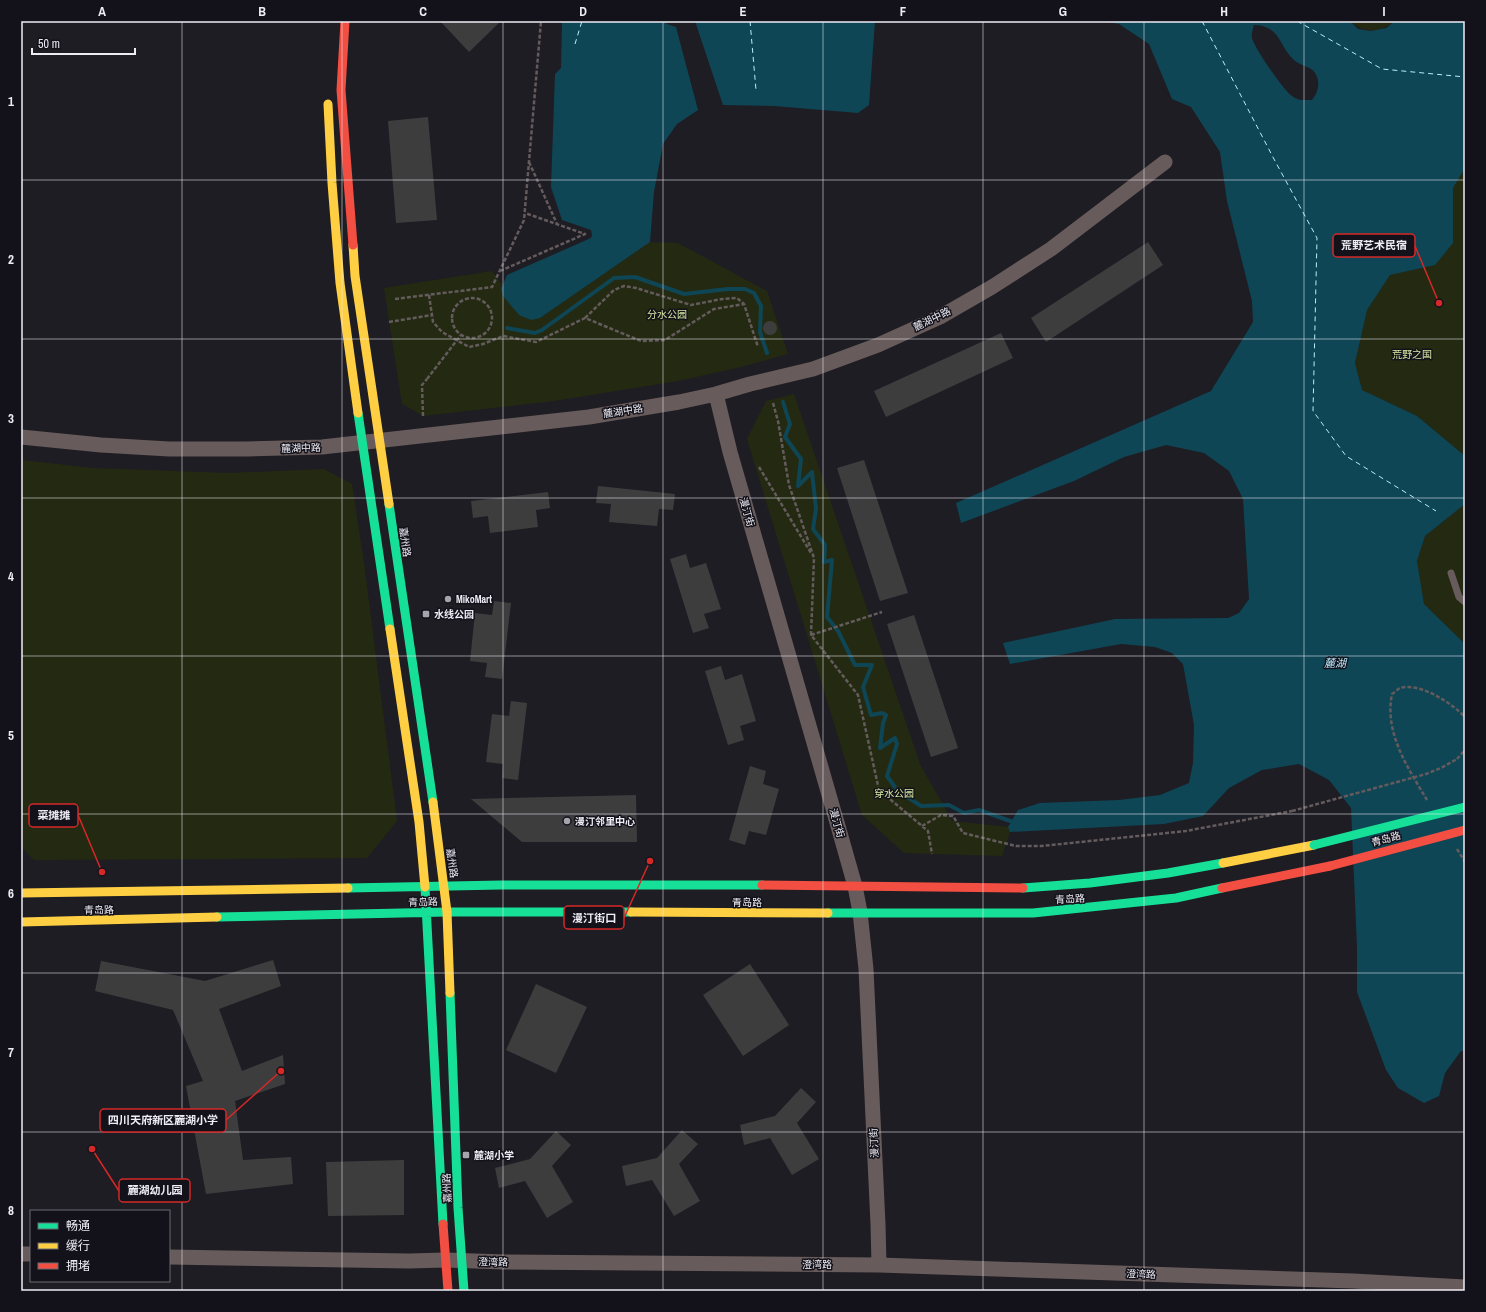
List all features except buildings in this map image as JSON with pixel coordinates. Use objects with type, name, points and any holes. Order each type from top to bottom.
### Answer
[{"type":"main road","name":"嘉州路","points":[[345,21],[341,90],[355,276],[445,886],[461,1261],[464,1291]]},
{"type":"main road","name":"嘉州路","points":[[328,92],[332,183],[340,283],[418,815],[427,913],[445,1260],[448,1291]]},
{"type":"main road","name":"青岛路","points":[[21,893],[425,886],[787,885],[1028,888],[1168,874],[1314,845],[1465,807]]},
{"type":"main road","name":"青岛路","points":[[21,922],[447,912],[1033,913],[1176,898],[1330,866],[1465,830]]},
{"type":"street","name":"麓湖中路","points":[[21,436],[101,445],[169,449],[247,450],[322,447],[589,417],[679,402],[716,394],[813,369],[878,345],[940,317],[992,287],[1051,249],[1165,162]]},
{"type":"street","name":"漫汀街","points":[[716,394],[730,452],[855,886],[860,912],[866,969],[879,1265]]},
{"type":"street","name":"澄湾路","points":[[170,1257],[409,1261],[445,1260],[879,1265],[1353,1281],[1465,1287]]},
{"type":"lane","points":[[1451,573],[1459,597],[1465,602]]},
{"type":"path","points":[[395,300],[492,287],[524,220],[541,21]]},
{"type":"path","points":[[529,162],[557,224]]},
{"type":"path","points":[[500,271],[585,234],[525,213]]},
{"type":"path","points":[[429,295],[433,322],[442,332],[469,347],[483,344],[503,336],[536,342],[585,318],[614,290],[624,286],[636,288],[691,305],[722,299],[737,298],[744,304],[758,347]]},
{"type":"path","points":[[474,299],[486,304],[490,308],[492,315],[490,328],[480,337],[474,338],[461,335],[453,324],[454,311],[457,306],[462,302],[474,299]]},
{"type":"path","points":[[585,318],[641,341],[665,340],[714,309],[744,304]]},
{"type":"path","points":[[389,322],[432,315]]},
{"type":"path","points":[[423,416],[422,385],[461,335]]},
{"type":"path","points":[[773,403],[778,421],[789,485],[814,558],[811,635],[858,695],[879,790],[928,831],[932,854]]},
{"type":"path","points":[[759,467],[814,558]]},
{"type":"path","points":[[811,635],[882,612]]},
{"type":"path","points":[[1428,801],[1408,767],[1397,742],[1391,721],[1390,704],[1392,694],[1400,688],[1414,688],[1428,692],[1450,704],[1465,718]]},
{"type":"path","points":[[922,826],[941,815],[953,816],[963,833],[1016,846],[1042,846],[1186,831],[1292,811],[1426,774],[1457,759],[1465,750]]},
{"type":"path","points":[[1457,848],[1465,862]]},
{"type":"green space","points":[[1350,21],[1395,21],[1378,30],[1367,30]]},
{"type":"green space","name":"荒野之国","points":[[1465,168],[1465,456],[1417,416],[1362,390],[1355,363],[1367,310],[1390,275],[1434,265],[1453,243],[1453,188]]},
{"type":"green space","name":"分水公园","points":[[650,242],[678,243],[767,291],[788,354],[741,367],[678,381],[554,401],[423,416],[402,404],[384,288],[492,271],[519,308],[540,318]]},
{"type":"green space","name":"穿水公园","points":[[794,394],[920,764],[952,821],[1008,827],[1010,832],[1002,856],[904,853],[862,815],[747,439],[766,401]]},
{"type":"green space","points":[[21,460],[93,468],[228,473],[324,469],[352,484],[364,563],[397,821],[367,858],[34,860],[21,847]]},
{"type":"green space","points":[[1465,504],[1465,644],[1424,604],[1417,561],[1425,536]]},
{"type":"water","points":[[562,21],[665,21],[667,24],[676,27],[698,110],[677,124],[663,144],[654,192],[650,242],[540,318],[531,320],[519,315],[503,296],[501,289],[507,275],[591,238],[592,235],[591,230],[562,220],[551,187],[555,74],[561,68]]},
{"type":"water","points":[[695,21],[875,21],[869,105],[858,113],[774,106],[723,105]]},
{"type":"water","name":"麓湖","points":[[1100,21],[1350,21],[1358,29],[1371,31],[1386,28],[1395,21],[1465,21],[1465,168],[1453,188],[1453,243],[1435,265],[1390,275],[1367,310],[1355,363],[1362,390],[1417,416],[1465,456],[1465,504],[1425,536],[1417,561],[1424,604],[1465,644],[1465,1051],[1461,1051],[1445,1073],[1439,1096],[1424,1103],[1398,1088],[1386,1070],[1357,992],[1357,947],[1351,808],[1329,780],[1299,764],[1262,770],[1229,788],[1203,816],[1164,824],[1010,832],[1008,827],[1018,810],[1040,803],[1119,800],[1160,795],[1189,783],[1193,763],[1194,725],[1183,664],[1172,653],[1155,647],[1121,644],[1010,664],[1003,643],[1115,619],[1228,618],[1239,613],[1249,599],[1243,499],[1229,471],[1204,453],[1166,445],[1124,457],[1074,481],[961,523],[956,503],[1211,391],[1253,322],[1252,301],[1227,201],[1220,152],[1191,107],[1172,99],[1149,44],[1119,24]],"holes":[[[1254,25],[1263,26],[1278,37],[1294,60],[1311,69],[1317,76],[1318,87],[1312,100],[1294,98],[1282,86],[1269,68],[1254,43],[1252,36]]]},
{"type":"waterway","points":[[507,328],[535,333],[542,330],[614,278],[635,277],[684,294],[728,289],[745,289],[754,293],[761,306],[760,332],[767,353]]},
{"type":"waterway","points":[[783,402],[790,424],[785,437],[801,459],[798,486],[812,472],[816,509],[813,529],[825,545],[824,562],[832,560],[827,617],[838,631],[855,665],[872,665],[863,687],[871,715],[882,713],[886,715],[883,723],[880,748],[895,738],[897,744],[887,776],[897,790],[921,806],[949,805],[964,813],[979,810],[1016,823]]},
{"type":"ferry route","points":[[575,44],[582,21]]},
{"type":"ferry route","points":[[750,21],[756,90]]},
{"type":"ferry route","points":[[1202,21],[1317,238],[1313,411],[1346,456],[1436,511]]},
{"type":"ferry route","points":[[1297,21],[1382,69],[1465,77]]},
{"type":"traffic: fast","points":[[358,413],[390,629]]},
{"type":"traffic: fast","points":[[389,504],[433,802]]},
{"type":"traffic: fast","points":[[1314,845],[1465,807]]},
{"type":"traffic: fast","points":[[1023,888],[1090,883],[1168,873],[1223,863]]},
{"type":"traffic: fast","points":[[348,888],[501,885],[762,885]]},
{"type":"traffic: fast","points":[[425,887],[443,1224]]},
{"type":"traffic: fast","points":[[828,913],[1033,913],[1176,898],[1222,888]]},
{"type":"traffic: fast","points":[[217,917],[447,912],[631,912]]},
{"type":"traffic: fast","points":[[450,993],[458,1208],[464,1291]]},
{"type":"traffic: slow","points":[[328,104],[332,183],[340,283],[358,413]]},
{"type":"traffic: slow","points":[[353,245],[355,276],[389,504]]},
{"type":"traffic: slow","points":[[390,629],[419,822],[425,887]]},
{"type":"traffic: slow","points":[[433,802],[447,912],[450,993]]},
{"type":"traffic: slow","points":[[1223,863],[1314,845]]},
{"type":"traffic: slow","points":[[21,893],[348,888]]},
{"type":"traffic: slow","points":[[631,912],[828,913]]},
{"type":"traffic: slow","points":[[21,922],[217,917]]},
{"type":"traffic: jam","points":[[345,21],[341,90],[353,245]]},
{"type":"traffic: jam","points":[[1330,866],[1465,830]]},
{"type":"traffic: jam","points":[[1222,888],[1330,866]]},
{"type":"traffic: jam","points":[[762,885],[1023,888]]},
{"type":"traffic: jam","points":[[443,1224],[448,1291]]},
{"type":"place","name":"荒野艺术民宿","points":[[1439,303]]},
{"type":"place","name":"MikoMart","points":[[448,599]]},
{"type":"place","name":"水线公园","points":[[426,614]]},
{"type":"place","name":"漫汀邻里中心","points":[[567,821]]},
{"type":"place","name":"漫汀街口","points":[[650,861]]},
{"type":"place","name":"菜摊摊","points":[[102,872]]},
{"type":"place","name":"四川天府新区麓湖小学","points":[[281,1071]]},
{"type":"place","name":"麓湖幼儿园","points":[[92,1149]]},
{"type":"place","name":"麓湖小学","points":[[466,1155]]}]
